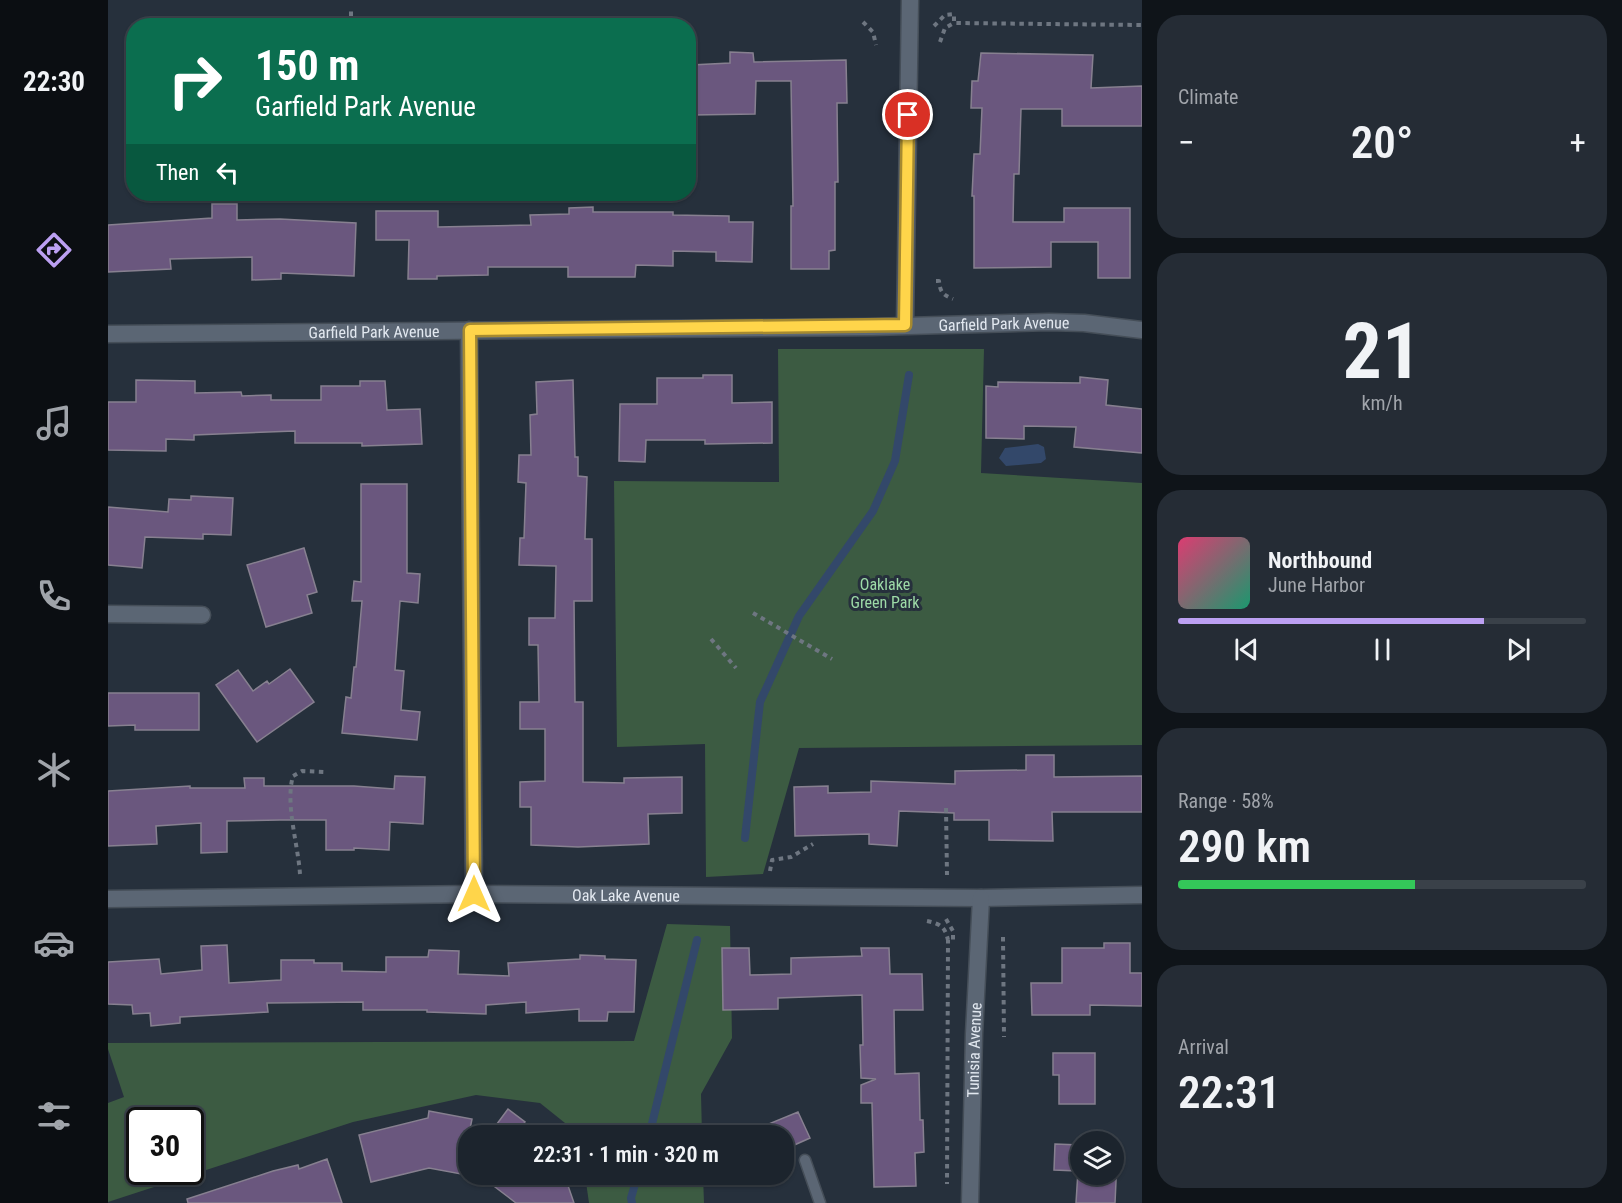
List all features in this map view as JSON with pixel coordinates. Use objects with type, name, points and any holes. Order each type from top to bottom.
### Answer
[{"type":"street","points":[[905,325],[910,0]]},
{"type":"street","name":"Garfield Park Avenue","points":[[108,334],[1049,322],[1084,323],[1142,330]]},
{"type":"street","points":[[470,330],[474,894]]},
{"type":"street","points":[[108,614],[202,615]]},
{"type":"street","name":"Oak Lake Avenue","points":[[108,899],[474,894],[981,898],[1142,895]]},
{"type":"street","name":"Tunisia Avenue","points":[[970,1203],[974,1034],[981,898]]},
{"type":"lane","points":[[805,1161],[820,1203]]},
{"type":"path","points":[[351,7],[351,16]]},
{"type":"path","points":[[934,26],[945,15],[954,14],[954,23]]},
{"type":"path","points":[[863,22],[873,32],[876,45]]},
{"type":"path","points":[[940,42],[945,28],[954,23],[1142,26]]},
{"type":"path","points":[[936,281],[939,281],[940,290],[945,296],[953,299]]},
{"type":"path","points":[[753,614],[832,659]]},
{"type":"path","points":[[711,639],[736,668]]},
{"type":"path","points":[[300,874],[293,827],[291,784],[293,776],[302,771],[325,772]]},
{"type":"path","points":[[946,808],[947,875]]},
{"type":"path","points":[[770,872],[772,860],[791,857],[813,844]]},
{"type":"path","points":[[946,919],[953,931],[953,940],[948,940]]},
{"type":"path","points":[[927,921],[938,923],[945,928],[948,940],[947,1192]]},
{"type":"path","points":[[1003,937],[1004,1037]]},
{"type":"green space","name":"Oaklake Green Park","points":[[778,349],[984,349],[981,473],[1142,483],[1142,745],[799,748],[763,874],[706,877],[705,744],[617,747],[614,481],[779,482]]},
{"type":"green space","points":[[667,924],[730,926],[732,1038],[701,1094],[702,1125],[568,1125],[540,1103],[476,1095],[353,1122],[204,1171],[204,1107],[126,1107],[126,1185],[160,1185],[108,1202],[108,1103],[124,1097],[108,1043],[634,1041]]},
{"type":"green space","points":[[586,1185],[703,1185],[704,1203],[589,1203]]},
{"type":"water","points":[[1038,444],[1044,447],[1046,459],[1041,463],[1006,466],[999,458],[1005,448]]},
{"type":"building","points":[[730,52],[753,53],[754,62],[846,60],[847,103],[837,103],[838,182],[835,182],[835,250],[829,251],[829,269],[791,269],[791,206],[793,206],[791,81],[756,81],[755,114],[696,115],[696,65],[730,63]]},
{"type":"building","points":[[981,53],[1093,55],[1091,88],[1142,86],[1142,126],[1062,126],[1062,109],[1021,109],[1019,174],[1014,174],[1013,222],[1064,222],[1064,208],[1130,208],[1130,278],[1098,278],[1098,242],[1051,242],[1051,267],[974,268],[974,196],[972,196],[974,154],[980,154],[982,108],[971,108],[972,81],[978,81]]},
{"type":"building","points":[[212,204],[237,204],[237,220],[280,219],[356,223],[354,276],[281,273],[281,279],[252,280],[252,257],[170,259],[171,269],[108,272],[108,225],[212,218]]},
{"type":"building","points":[[593,207],[593,212],[673,212],[673,215],[729,216],[729,222],[753,222],[752,262],[716,261],[716,252],[673,251],[673,266],[636,265],[635,277],[568,277],[568,267],[488,267],[488,275],[408,279],[409,240],[376,240],[376,211],[438,211],[438,227],[531,225],[530,215],[569,214],[569,208]]},
{"type":"building","points":[[703,375],[732,375],[732,403],[772,402],[772,443],[705,444],[705,440],[646,440],[645,462],[619,461],[620,404],[657,404],[657,378],[703,378]]},
{"type":"building","points":[[1080,377],[1108,380],[1106,405],[1142,409],[1142,453],[1074,447],[1076,427],[1024,426],[1024,439],[986,438],[986,386],[998,387],[998,382],[1080,383]]},
{"type":"building","points":[[136,380],[195,381],[195,393],[241,392],[242,396],[271,395],[271,400],[321,400],[321,386],[360,386],[360,381],[385,381],[387,410],[420,409],[422,444],[362,446],[362,443],[295,443],[295,431],[194,435],[194,440],[166,439],[166,451],[108,450],[108,402],[136,402]]},
{"type":"building","points":[[573,380],[575,457],[578,457],[578,476],[587,477],[585,539],[592,539],[592,601],[574,601],[575,702],[583,702],[583,782],[624,783],[624,778],[682,777],[682,813],[648,814],[649,844],[578,847],[531,845],[531,807],[520,807],[520,782],[545,781],[545,729],[520,729],[520,702],[539,702],[538,645],[529,645],[529,618],[555,618],[556,566],[519,565],[520,538],[524,538],[526,483],[518,482],[519,455],[531,455],[530,415],[537,414],[536,382]]},
{"type":"building","points":[[361,484],[407,484],[407,573],[420,574],[418,603],[400,601],[395,670],[404,671],[401,710],[420,712],[417,740],[342,733],[346,697],[351,698],[354,667],[356,667],[362,601],[352,601],[354,581],[361,582]]},
{"type":"building","points":[[191,496],[233,498],[231,535],[203,534],[203,539],[145,537],[142,568],[108,565],[108,507],[168,512],[169,499],[191,500]]},
{"type":"building","points":[[304,548],[317,592],[307,595],[312,613],[266,627],[247,565]]},
{"type":"building","points":[[290,669],[314,702],[257,742],[216,685],[238,670],[253,691],[267,681],[269,684]]},
{"type":"building","points":[[108,693],[199,693],[199,730],[135,730],[135,725],[108,726]]},
{"type":"building","points":[[1026,755],[1054,755],[1054,777],[1142,776],[1142,812],[1052,812],[1053,841],[989,840],[989,820],[954,820],[954,813],[899,811],[897,846],[869,844],[869,834],[795,836],[794,787],[828,786],[828,793],[871,792],[871,781],[955,784],[955,771],[1026,770]]},
{"type":"building","points":[[395,776],[425,777],[423,824],[390,822],[389,850],[354,848],[354,850],[326,850],[326,820],[227,821],[227,852],[201,853],[201,823],[156,826],[157,844],[108,846],[108,791],[190,786],[190,788],[245,788],[244,778],[264,778],[264,786],[354,786],[394,789]]},
{"type":"building","points":[[1104,943],[1130,943],[1130,973],[1142,973],[1142,1006],[1090,1005],[1090,1015],[1032,1015],[1031,983],[1062,983],[1062,948],[1104,948]]},
{"type":"building","points":[[227,945],[229,983],[281,980],[281,960],[342,963],[342,971],[386,972],[386,957],[428,957],[429,950],[459,951],[458,974],[509,976],[508,963],[580,959],[580,955],[636,960],[634,1012],[608,1012],[607,1021],[579,1021],[579,1009],[526,1013],[526,1002],[486,1005],[486,1014],[427,1012],[427,1010],[363,1010],[363,1002],[267,1003],[268,1012],[180,1017],[180,1023],[151,1026],[150,1013],[133,1014],[132,1005],[108,1004],[108,962],[159,959],[161,974],[202,970],[201,946]]},
{"type":"building","points":[[722,948],[749,948],[750,975],[791,974],[791,958],[862,956],[861,948],[889,948],[890,974],[922,974],[923,1010],[894,1010],[895,1074],[919,1073],[920,1120],[923,1120],[924,1152],[915,1153],[916,1186],[874,1187],[872,1103],[861,1103],[861,1085],[876,1079],[861,1078],[862,995],[778,998],[778,1009],[723,1010]]},
{"type":"building","points":[[1053,1053],[1095,1053],[1095,1104],[1059,1104],[1059,1075],[1053,1075]]},
{"type":"building","points":[[508,1109],[525,1122],[523,1125],[496,1125]]},
{"type":"building","points":[[429,1111],[472,1119],[471,1125],[458,1125],[458,1173],[429,1168],[371,1182],[359,1135],[428,1118]]},
{"type":"building","points":[[798,1112],[810,1138],[794,1145],[794,1125],[766,1125]]},
{"type":"building","points":[[1055,1144],[1070,1145],[1070,1171],[1054,1170]]},
{"type":"building","points":[[327,1159],[342,1203],[188,1203],[187,1199],[273,1171],[298,1165],[299,1169]]},
{"type":"building","points":[[492,1185],[568,1185],[574,1203],[516,1203]]},
{"type":"building","points":[[1077,1185],[1116,1185],[1115,1203],[1076,1203]]},
{"type":"waterway","points":[[745,838],[760,702],[799,616],[873,511],[895,461],[909,375]]},
{"type":"waterway","points":[[652,1125],[697,940]]},
{"type":"waterway","points":[[632,1203],[635,1185]]},
{"type":"route","points":[[474,894],[470,330],[905,325],[908,115]]}]
